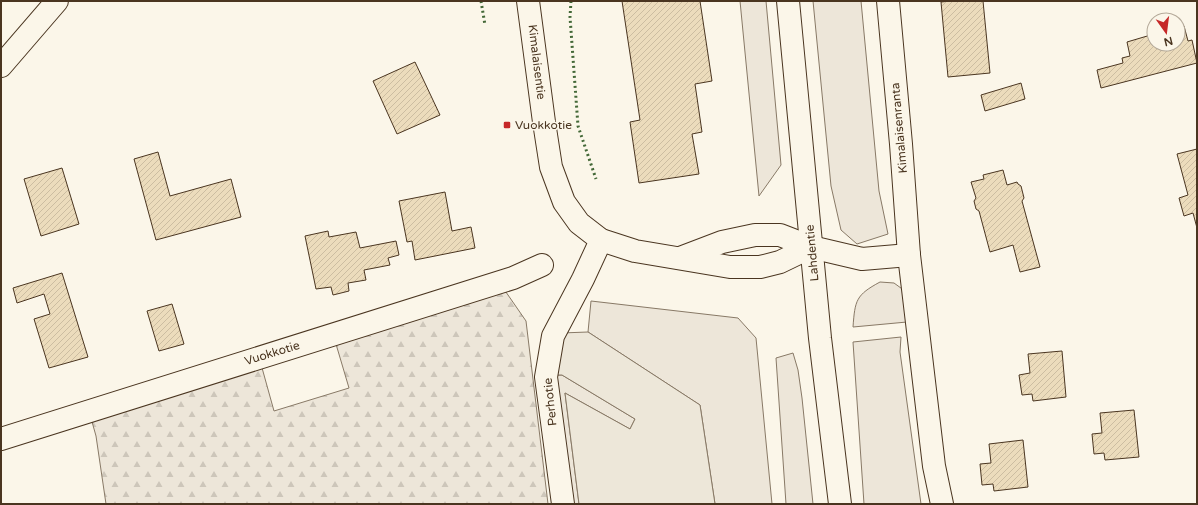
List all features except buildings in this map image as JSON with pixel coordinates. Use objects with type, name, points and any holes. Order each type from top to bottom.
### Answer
[{"type":"street","points":[[1,66],[57,1]]},
{"type":"street","name":"Kimalaisentie","points":[[528,1],[551,167],[564,202],[579,223],[601,240],[635,251],[730,268],[760,267],[780,262],[811,247]]},
{"type":"street","name":"Lahdentie","points":[[788,1],[820,338],[840,504]]},
{"type":"street","name":"Kimalaisenranta","points":[[888,1],[909,255],[934,466],[942,504]]},
{"type":"street","name":"Kimalaisentie","points":[[680,258],[722,242],[755,235],[780,235],[811,247]]},
{"type":"street","name":"Perhotie","points":[[563,504],[546,377],[553,336],[584,278],[601,240]]},
{"type":"street","points":[[811,247],[862,259],[909,255]]},
{"type":"street","name":"Vuokkotie","points":[[1,438],[513,278],[542,265]]},
{"type":"green space","points":[[740,1],[766,1],[781,165],[759,196]]},
{"type":"green space","points":[[813,1],[861,1],[879,191],[888,234],[857,244],[841,230],[831,186]]},
{"type":"green space","points":[[499,282],[526,321],[548,504],[106,504],[96,436],[89,411],[259,357],[274,411],[349,388],[333,334]]},
{"type":"green space","points":[[880,282],[894,283],[905,291],[907,322],[853,327],[858,299],[866,291]]},
{"type":"green space","points":[[591,301],[738,318],[756,338],[772,504],[715,504],[700,405],[588,332]]},
{"type":"green space","points":[[901,337],[900,352],[921,504],[864,504],[853,342]]},
{"type":"green space","points":[[793,353],[798,370],[802,398],[813,504],[786,504],[776,358]]},
{"type":"green space","points":[[553,375],[562,375],[635,419],[630,429],[565,393],[579,504],[570,504]]},
{"type":"shaded area","points":[[588,332],[700,405],[715,504],[579,504],[565,393],[630,429],[635,419],[562,375],[553,375],[561,333]]},
{"type":"hedge","points":[[481,1],[485,25]]},
{"type":"hedge","points":[[571,1],[570,17],[578,126],[596,179]]},
{"type":"place","name":"Vuokkotie","points":[[507,125]]}]
